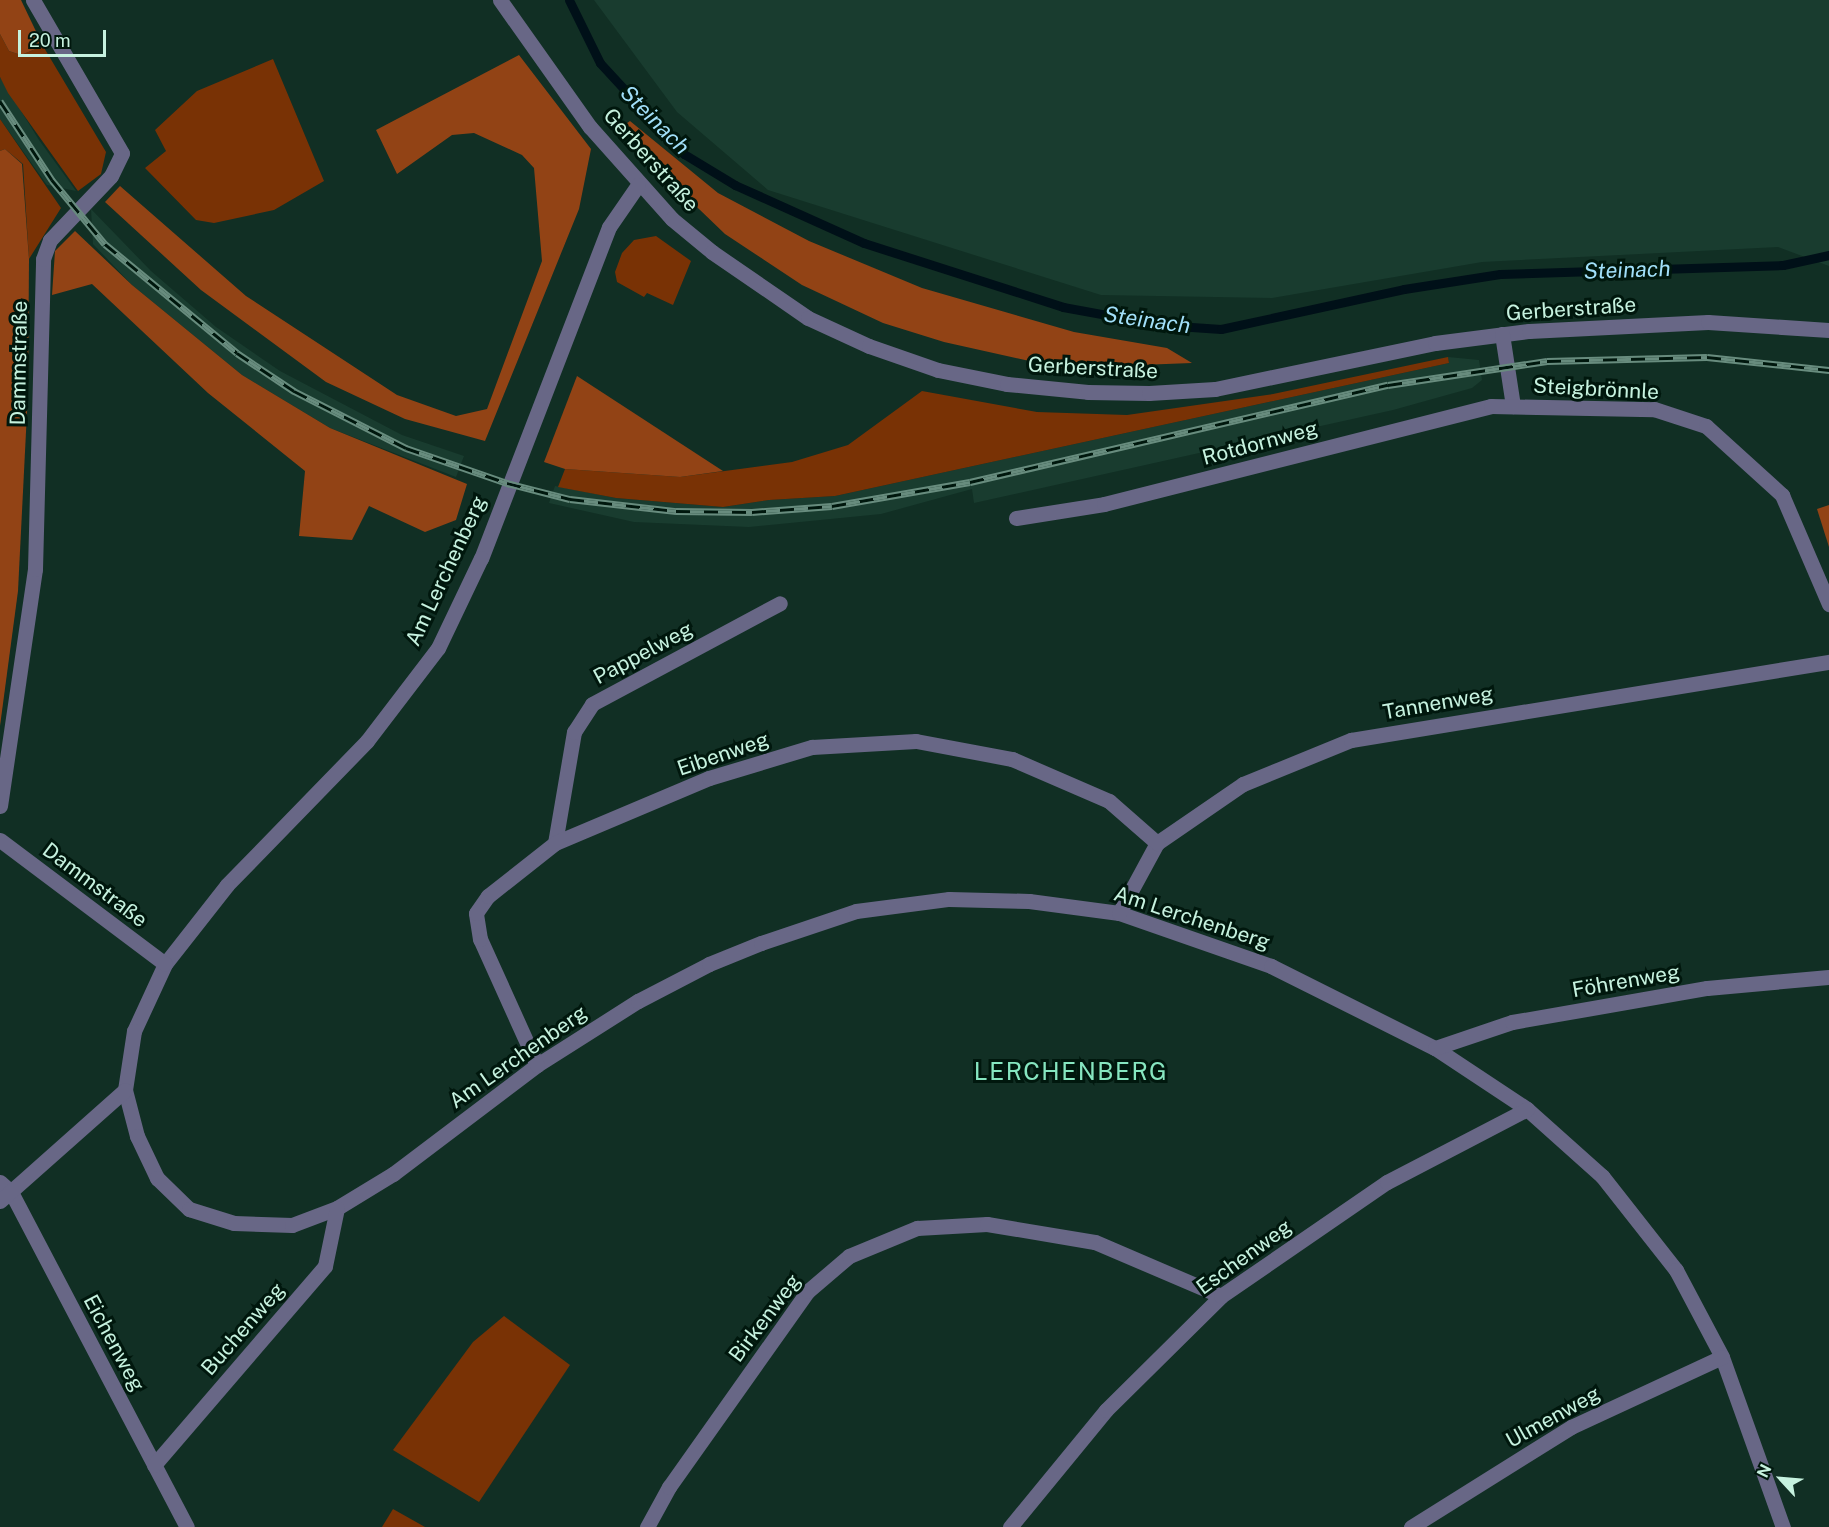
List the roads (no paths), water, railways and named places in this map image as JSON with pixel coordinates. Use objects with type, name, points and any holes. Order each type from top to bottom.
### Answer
[{"type":"street","name":"Dammstraße","points":[[0,806],[34,569],[43,259],[50,240],[120,163],[122,153],[117,139],[33,0]]},
{"type":"street","name":"Gerberstraße","points":[[500,0],[590,127],[638,185],[712,252],[808,318],[868,346],[938,370],[1007,384],[1088,392],[1215,389],[1435,343],[1502,334],[1708,322],[1829,330]]},
{"type":"street","name":"Am Lerchenberg","points":[[638,185],[609,227],[481,558],[438,648],[367,741],[227,885],[165,964],[134,1030],[125,1090],[137,1136],[157,1178],[189,1209],[234,1223],[292,1226],[337,1208],[393,1174],[537,1065],[638,1001],[710,964],[856,910],[949,899],[1029,901],[1119,913],[1271,966],[1434,1048],[1527,1109],[1602,1176],[1676,1270],[1722,1357],[1783,1527]]},
{"type":"street","name":"Steigbrönnle","points":[[1502,334],[1513,406],[1654,409],[1706,426],[1782,495],[1829,604]]},
{"type":"street","name":"Rotdornweg","points":[[1016,518],[1104,504],[1433,418],[1491,406],[1513,406]]},
{"type":"street","name":"Pappelweg","points":[[555,843],[574,732],[592,704],[780,603]]},
{"type":"street","name":"Tannenweg","points":[[1119,913],[1157,843],[1243,784],[1350,740],[1829,662]]},
{"type":"street","name":"Eibenweg","points":[[537,1065],[480,939],[476,913],[488,896],[555,843],[709,777],[812,747],[916,741],[1011,759],[1033,768],[1108,801],[1157,843]]},
{"type":"street","name":"Dammstraße","points":[[0,840],[165,964]]},
{"type":"street","name":"Föhrenweg","points":[[1434,1048],[1512,1022],[1707,988],[1829,977]]},
{"type":"street","points":[[4,1192],[125,1090]]},
{"type":"street","name":"Eschenweg","points":[[1010,1527],[1106,1410],[1221,1296],[1387,1182],[1527,1109]]},
{"type":"street","name":"Eichenweg","points":[[4,1192],[187,1527]]},
{"type":"street","name":"Buchenweg","points":[[154,1465],[326,1266],[337,1208]]},
{"type":"street","name":"Birkenweg","points":[[647,1527],[669,1487],[807,1291],[849,1256],[917,1228],[987,1224],[1095,1242],[1221,1296]]},
{"type":"street","name":"Ulmenweg","points":[[1411,1527],[1571,1427],[1722,1357]]},
{"type":"waterway","name":"Steinach","points":[[569,0],[600,63],[684,154],[735,185],[864,243],[1063,307],[1162,325],[1221,329],[1404,289],[1500,274],[1783,265],[1829,255]]},
{"type":"railway","points":[[0,101],[52,180],[105,244],[237,353],[294,391],[406,448],[507,483],[570,499],[676,511],[752,512],[832,506],[970,482],[1388,385],[1547,361],[1707,357],[1829,370]]},
{"type":"district","name":"LERCHENBERG","points":[[1071,1072]]}]
